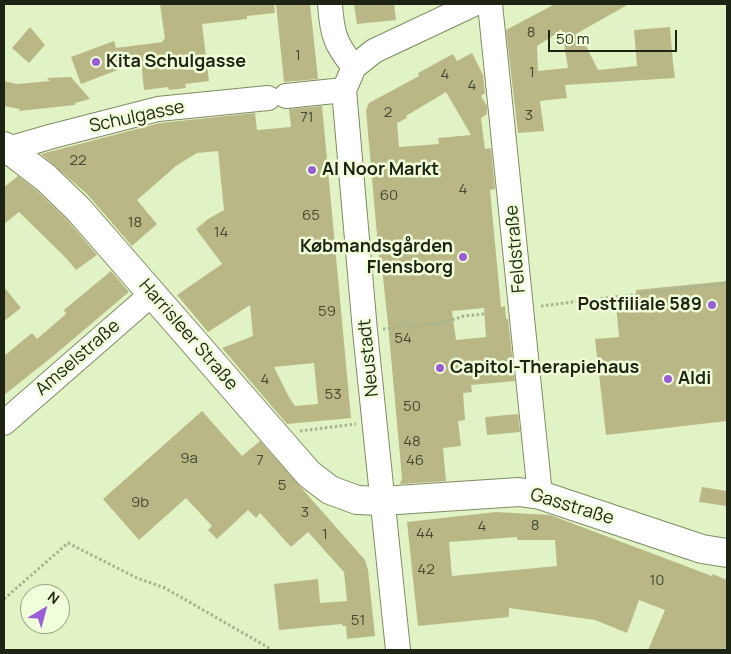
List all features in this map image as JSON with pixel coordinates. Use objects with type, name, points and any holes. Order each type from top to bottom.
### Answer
[{"type":"main road","name":"Harrisleer Straße","points":[[5,149],[46,178],[79,210],[309,474],[330,490],[357,500],[382,501]]},
{"type":"main road","name":"Gasstraße","points":[[382,501],[519,492],[540,495],[702,549],[727,553]]},
{"type":"street","points":[[330,4],[331,24],[339,48],[354,67],[374,51],[474,4]]},
{"type":"street","name":"Feldstraße","points":[[490,4],[540,495]]},
{"type":"street","name":"Neustadt","points":[[354,67],[344,90],[365,331],[398,650]]},
{"type":"street","name":"Schulgasse","points":[[5,149],[158,109],[344,90]]},
{"type":"street","name":"Amselstraße","points":[[4,423],[153,293]]},
{"type":"path","points":[[521,310],[562,303],[727,283]]},
{"type":"path","points":[[365,331],[446,322],[464,316],[485,314]]},
{"type":"path","points":[[280,441],[288,435],[299,432],[375,422]]},
{"type":"path","points":[[4,599],[68,544],[137,578],[165,588],[268,648]]},
{"type":"building","points":[[160,4],[274,4],[275,13],[247,16],[247,19],[202,24],[209,81],[185,84],[186,88],[169,90],[168,87],[144,90],[141,61],[81,84],[71,57],[114,41],[116,48],[163,42],[165,39]]},
{"type":"building","points":[[276,4],[310,4],[318,79],[284,82]]},
{"type":"building","points":[[354,4],[394,4],[396,20],[357,24]]},
{"type":"building","points":[[555,4],[629,4],[576,34],[580,34],[598,70],[637,66],[634,30],[670,27],[675,78],[565,85],[567,98],[540,101],[544,131],[518,133],[506,30]],"holes":[[[562,30],[568,68],[538,71],[537,46]]]},
{"type":"building","points":[[30,27],[45,45],[29,63],[12,48]]},
{"type":"building","points":[[472,53],[483,75],[485,93],[481,96],[487,106],[487,114],[481,118],[485,149],[491,148],[495,189],[490,190],[501,307],[505,306],[506,319],[508,319],[515,381],[471,385],[472,392],[463,393],[465,420],[458,421],[461,446],[443,448],[446,481],[400,484],[402,478],[388,324],[381,258],[379,258],[366,110],[369,103],[419,76],[418,73],[453,54],[457,61]],"holes":[[[446,92],[471,135],[438,138],[439,144],[399,147],[397,123]],[[484,308],[486,337],[456,340],[452,311]]]},
{"type":"building","points":[[71,77],[90,99],[75,103],[75,105],[19,111],[20,109],[4,106],[4,81],[17,84],[50,81],[47,78]]},
{"type":"building","points":[[322,106],[351,418],[287,424],[222,348],[253,336],[250,305],[208,332],[177,295],[222,264],[196,229],[208,219],[224,210],[218,151],[197,153],[176,166],[137,200],[157,224],[132,246],[87,194],[41,154],[160,123],[255,113],[257,130],[291,127],[289,109]],"holes":[[[314,363],[318,404],[295,406],[274,367]]]},
{"type":"building","points":[[18,176],[36,190],[68,221],[97,255],[76,270],[19,212],[4,224],[4,187]]},
{"type":"building","points":[[111,271],[129,292],[4,395],[4,356],[32,333],[37,339],[66,314],[64,310]]},
{"type":"building","name":"Aldi","points":[[727,281],[727,421],[606,435],[595,339],[619,337],[616,305],[637,302],[636,290]]},
{"type":"building","points":[[4,287],[21,308],[4,321]]},
{"type":"building","points":[[202,411],[242,456],[260,441],[365,560],[368,570],[375,636],[347,639],[346,626],[342,626],[342,624],[279,630],[274,584],[318,579],[320,603],[347,601],[344,572],[308,532],[291,547],[260,513],[256,518],[248,510],[217,539],[208,530],[212,526],[186,498],[139,540],[103,499]]},
{"type":"building","points":[[518,414],[520,432],[487,435],[485,417]]},
{"type":"building","points":[[702,487],[727,491],[727,506],[699,502]]},
{"type":"building","points":[[496,512],[550,515],[712,576],[713,574],[727,580],[727,650],[648,650],[665,610],[639,600],[627,633],[595,620],[509,608],[509,617],[418,626],[407,522]],"holes":[[[517,537],[517,540],[555,540],[557,566],[452,576],[449,542]]]},
{"type":"place","name":"Kita Schulgasse","points":[[96,62]]},
{"type":"place","name":"Al Noor Markt","points":[[312,170]]},
{"type":"place","name":"Købmandsgården Flensborg","points":[[463,257]]},
{"type":"place","name":"Postfiliale 589","points":[[712,305]]},
{"type":"place","name":"Capitol-Therapiehaus","points":[[440,368]]},
{"type":"place","name":"Aldi","points":[[668,379]]}]
